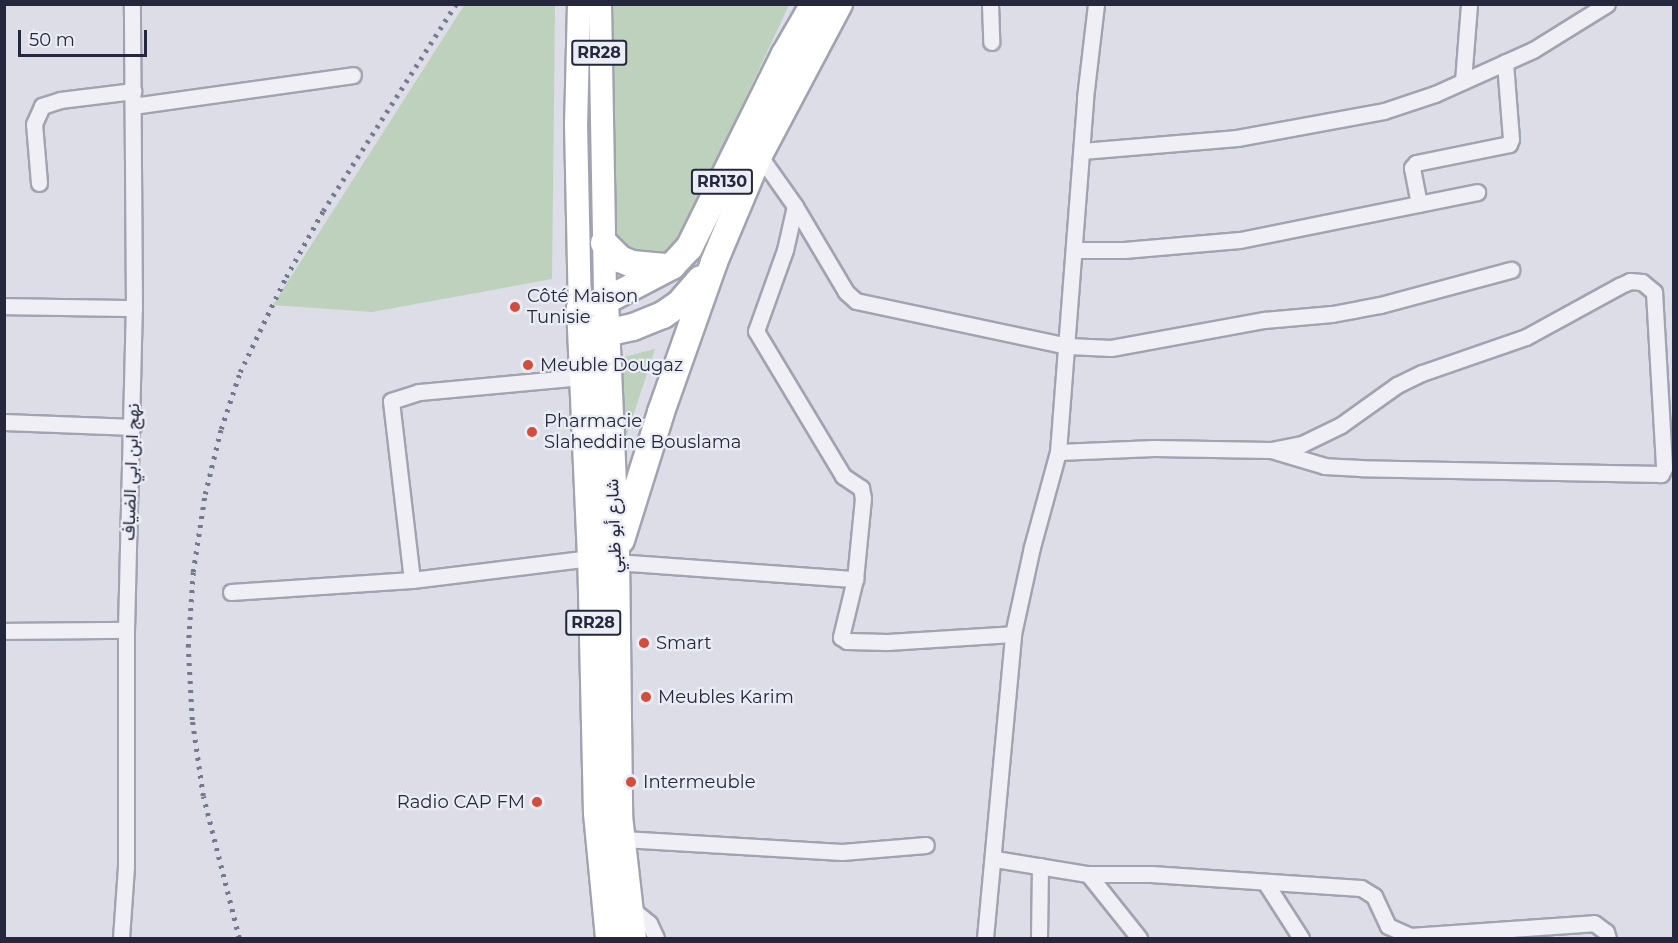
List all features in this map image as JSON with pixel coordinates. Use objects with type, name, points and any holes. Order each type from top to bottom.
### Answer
[{"type":"highway","name":"RR130","points":[[580,308],[605,301],[672,266],[689,248],[703,225],[732,158],[785,54],[814,4]]},
{"type":"highway","name":"RR130","points":[[581,338],[663,315],[679,304],[714,262],[759,155],[839,4]]},
{"type":"highway","points":[[604,243],[620,259],[632,264],[655,268],[672,266]]},
{"type":"highway","points":[[608,558],[714,262]]},
{"type":"highway","name":"شارع أبو ظبي","points":[[605,301],[608,558],[619,816],[633,939]]},
{"type":"highway","name":"شارع أبو ظبي","points":[[580,308],[582,378],[608,558],[597,813],[609,939]]},
{"type":"main road","name":"شارع أبو ظبي","points":[[579,4],[576,123],[580,308]]},
{"type":"main road","name":"شارع أبو ظبي","points":[[600,4],[605,301]]},
{"type":"street","name":"نهج ابن ابي الضياف","points":[[121,939],[126,866],[126,630],[133,427],[132,4]]},
{"type":"street","points":[[990,4],[991,42]]},
{"type":"street","points":[[985,939],[1013,634],[1032,547],[1058,452],[1096,4]]},
{"type":"street","points":[[1464,81],[1469,4]]},
{"type":"street","points":[[1082,151],[1237,138],[1384,111],[1464,81],[1505,62],[1588,11],[1607,4]]},
{"type":"street","points":[[1419,204],[1412,168],[1416,163],[1509,144],[1511,139],[1505,62]]},
{"type":"street","points":[[39,183],[34,124],[37,112],[42,106],[60,100],[133,99],[353,75]]},
{"type":"street","points":[[759,155],[795,206],[846,292],[856,301],[1068,346],[1111,348],[1264,320],[1332,314],[1391,303],[1511,270]]},
{"type":"street","points":[[1075,250],[1124,250],[1240,240],[1478,192]]},
{"type":"street","points":[[795,206],[785,250],[756,331],[843,476],[861,488],[863,498],[855,579],[841,636],[847,641],[887,642],[1013,634]]},
{"type":"street","points":[[1058,452],[1154,448],[1271,450],[1302,444],[1324,434],[1397,385],[1422,372],[1526,337],[1630,281],[1642,282],[1654,292],[1664,468],[1660,474],[1325,466],[1271,450]]},
{"type":"street","points":[[4,306],[134,308]]},
{"type":"street","points":[[412,580],[391,401],[419,392],[582,378]]},
{"type":"street","points":[[4,422],[133,427]]},
{"type":"street","points":[[231,592],[412,580],[608,558],[855,579]]},
{"type":"street","points":[[4,631],[126,630]]},
{"type":"street","points":[[623,839],[842,852],[926,845]]},
{"type":"street","points":[[994,859],[1088,874],[1150,874],[1361,888],[1378,901],[1388,926],[1410,936],[1593,923],[1600,926],[1608,939]]},
{"type":"street","points":[[1039,939],[1040,866]]},
{"type":"street","points":[[1088,874],[1139,939]]},
{"type":"street","points":[[1265,882],[1301,939]]},
{"type":"street","points":[[628,906],[649,923],[656,939]]},
{"type":"green space","points":[[465,4],[555,5],[552,279],[372,312],[273,305]]},
{"type":"green space","points":[[603,5],[789,5],[663,275],[607,245]]},
{"type":"green space","points":[[655,349],[615,471],[612,360]]},
{"type":"railway","points":[[239,938],[203,796],[192,720],[188,647],[193,572],[205,494],[221,429],[240,372],[286,277],[323,211],[456,4]]},
{"type":"place","name":"Côté Maison Tunisie","points":[[515,307]]},
{"type":"place","name":"Meuble Dougaz","points":[[528,365]]},
{"type":"place","name":"Pharmacie Slaheddine Bouslama","points":[[532,432]]},
{"type":"place","name":"Smart","points":[[644,643]]},
{"type":"place","name":"Meubles Karim","points":[[646,697]]},
{"type":"place","name":"Intermeuble","points":[[631,782]]},
{"type":"place","name":"Radio CAP FM","points":[[537,802]]}]
